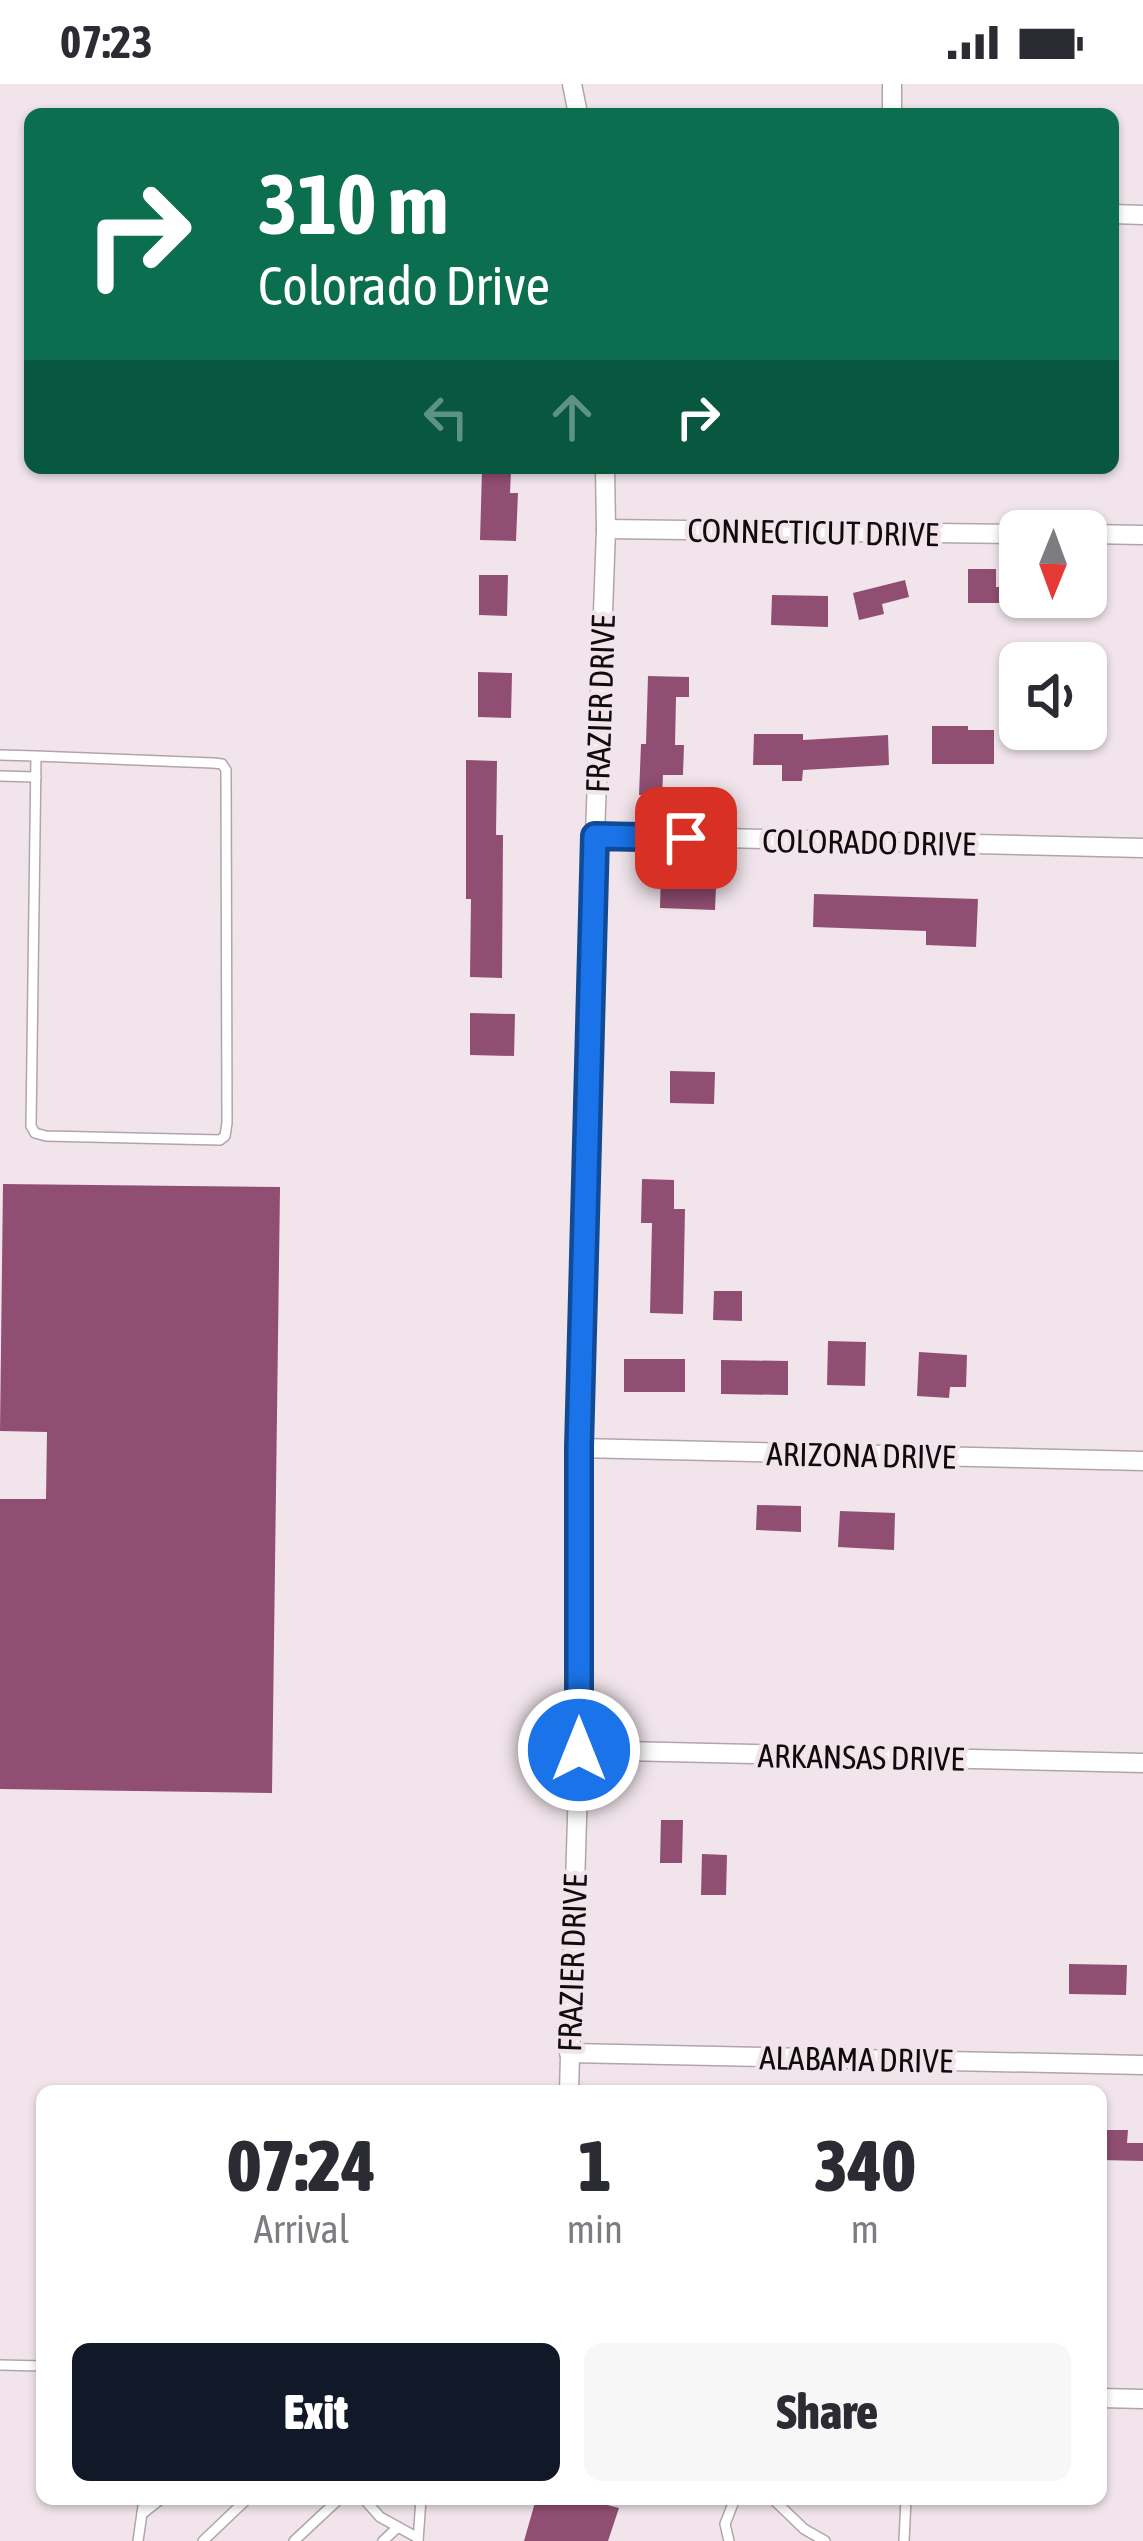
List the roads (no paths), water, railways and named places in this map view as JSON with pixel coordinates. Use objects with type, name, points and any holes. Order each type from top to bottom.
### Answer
[{"type":"street","name":"FRAZIER DRIVE","points":[[569,2085],[579,1750],[579,1448],[607,530],[604,474]]},
{"type":"street","name":"CONNECTICUT DRIVE","points":[[607,530],[999,534]]},
{"type":"street","points":[[1107,534],[1143,535]]},
{"type":"street","name":"COLORADO DRIVE","points":[[595,836],[1143,848]]},
{"type":"street","name":"ARIZONA DRIVE","points":[[579,1448],[1143,1462]]},
{"type":"street","name":"ARKANSAS DRIVE","points":[[579,1750],[1143,1763]]},
{"type":"street","name":"ALABAMA DRIVE","points":[[569,2054],[1143,2065]]},
{"type":"street","points":[[1107,2398],[1143,2399]]},
{"type":"lane","points":[[0,755],[36,756],[213,763],[226,770],[227,1123],[220,1140],[46,1136],[35,1133],[31,1126],[36,756]]},
{"type":"lane","points":[[0,776],[36,777]]},
{"type":"lane","points":[[0,2365],[36,2366]]},
{"type":"lane","points":[[138,2541],[143,2505]]},
{"type":"lane","points":[[142,2514],[153,2505]]},
{"type":"lane","points":[[203,2541],[242,2505]]},
{"type":"lane","points":[[294,2541],[333,2505]]},
{"type":"lane","points":[[369,2505],[418,2540],[421,2505]]},
{"type":"lane","points":[[729,2541],[725,2524],[732,2505]]},
{"type":"lane","points":[[779,2505],[825,2541]]},
{"type":"lane","points":[[904,2541],[906,2505]]},
{"type":"lane","points":[[383,2541],[398,2527]]}]
